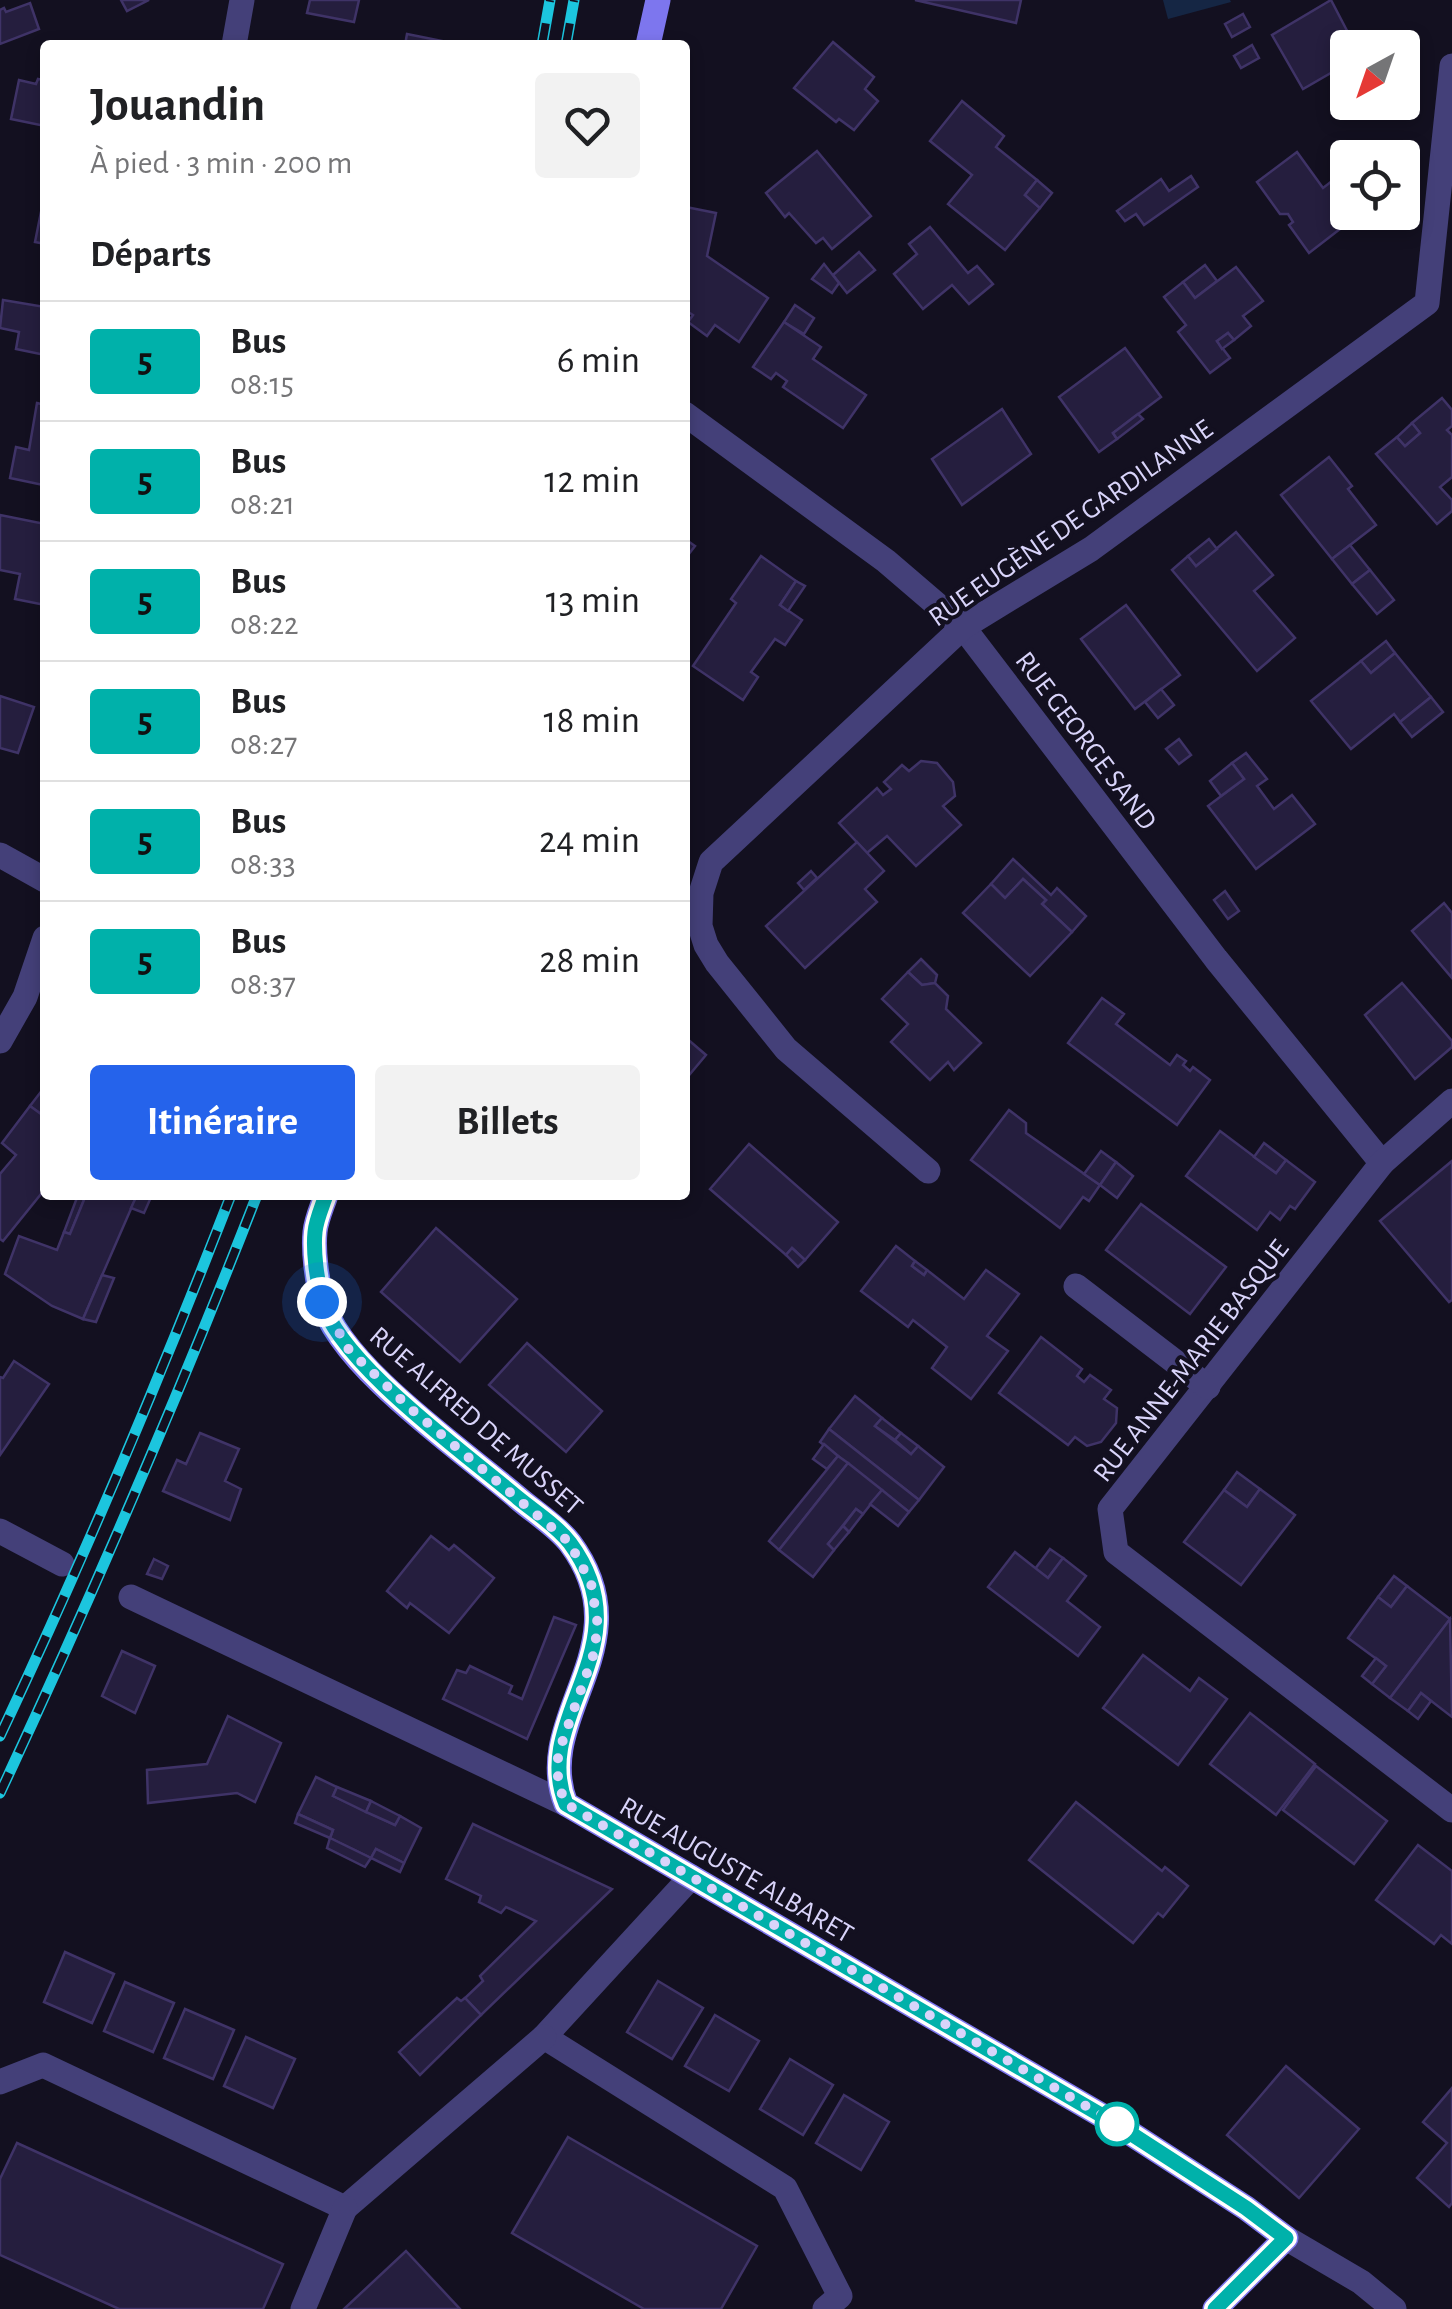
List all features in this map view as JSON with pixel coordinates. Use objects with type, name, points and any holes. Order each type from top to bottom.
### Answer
[{"type":"street","points":[[235,40],[242,0]]},
{"type":"street","points":[[649,40],[658,0]]},
{"type":"street","points":[[1452,66],[1426,303],[1452,311]]},
{"type":"street","name":"RUE EUGÈNE DE GARDILANNE","points":[[928,1171],[786,1048],[706,945],[700,926],[701,893],[711,862],[963,627],[1091,550],[1426,303]]},
{"type":"street","name":"RUE GEORGE SAND","points":[[690,418],[886,561],[963,627],[1216,959],[1382,1164]]},
{"type":"street","points":[[0,855],[40,877]]},
{"type":"street","points":[[0,1041],[25,997],[40,953]]},
{"type":"street","name":"RUE ANNE-MARIE BASQUE","points":[[1452,1101],[1382,1164],[1110,1509],[1116,1552],[1452,1810]]},
{"type":"street","name":"RUE ALFRED DE MUSSET","points":[[325,1200],[315,1232],[322,1302],[349,1350],[411,1409],[569,1542],[591,1583],[598,1626],[593,1656],[558,1754],[558,1784],[566,1804]]},
{"type":"street","points":[[1076,1286],[1208,1386]]},
{"type":"street","points":[[0,1531],[62,1564]]},
{"type":"street","name":"RUE AUGUSTE ALBARET","points":[[131,1598],[566,1804],[1113,2122],[1286,2238]]},
{"type":"street","points":[[303,2309],[346,2208],[544,2037],[691,1877]]},
{"type":"street","points":[[544,2037],[785,2188],[840,2296],[825,2309]]},
{"type":"street","points":[[0,2082],[43,2065],[346,2208]]},
{"type":"street","points":[[1215,2309],[1286,2238],[1361,2282],[1394,2309]]},
{"type":"water","points":[[1163,0],[1230,0],[1231,2],[1168,19]]},
{"type":"building","points":[[121,0],[149,0],[127,11]]},
{"type":"building","points":[[310,0],[359,0],[354,22],[307,13]]},
{"type":"building","points":[[915,0],[1021,0],[1016,23]]},
{"type":"building","points":[[1331,0],[1347,30],[1330,30],[1330,73],[1303,89],[1272,35]]},
{"type":"building","points":[[30,3],[39,29],[0,44],[0,10],[4,8],[6,12]]},
{"type":"building","points":[[1243,14],[1250,27],[1232,37],[1225,24]]},
{"type":"building","points":[[407,34],[437,40],[406,40]]},
{"type":"building","points":[[833,42],[874,77],[865,89],[878,101],[854,130],[839,119],[836,122],[794,88]]},
{"type":"building","points":[[1252,45],[1259,58],[1241,68],[1234,56]]},
{"type":"building","points":[[40,79],[40,125],[11,119],[19,80],[36,84]]},
{"type":"building","points":[[962,101],[1004,136],[996,147],[1037,180],[1025,195],[1040,208],[1005,250],[948,204],[972,175],[930,141]]},
{"type":"building","points":[[817,151],[871,216],[832,249],[823,238],[816,243],[789,213],[785,217],[766,193]]},
{"type":"building","points":[[1297,152],[1323,188],[1330,183],[1330,230],[1339,230],[1309,253],[1289,225],[1293,222],[1288,214],[1280,214],[1257,182]]},
{"type":"building","points":[[1191,176],[1198,187],[1144,225],[1136,214],[1125,221],[1117,211],[1161,179],[1169,191]]},
{"type":"building","points":[[1037,180],[1052,193],[1040,208],[1025,195]]},
{"type":"building","points":[[690,208],[716,213],[707,256],[768,298],[739,342],[715,325],[707,336],[690,323]]},
{"type":"building","points":[[40,217],[40,243],[35,242]]},
{"type":"building","points":[[930,227],[968,273],[977,266],[993,284],[969,304],[952,285],[923,309],[894,274],[917,254],[909,244]]},
{"type":"building","points":[[859,252],[875,270],[847,293],[833,275]]},
{"type":"building","points":[[824,264],[839,283],[832,293],[812,279]]},
{"type":"building","points":[[1205,265],[1217,281],[1195,298],[1183,282]]},
{"type":"building","points":[[1236,267],[1263,301],[1243,316],[1251,326],[1234,340],[1228,333],[1217,341],[1230,358],[1210,373],[1178,332],[1186,325],[1164,297],[1183,282],[1195,298]]},
{"type":"building","points":[[3,300],[40,306],[40,354],[16,349],[19,332],[0,328]]},
{"type":"building","points":[[795,305],[814,318],[804,334],[784,322]]},
{"type":"building","points":[[784,322],[821,347],[813,359],[866,395],[843,428],[783,387],[787,381],[776,373],[771,379],[753,367]]},
{"type":"building","points":[[1228,333],[1234,340],[1222,349],[1217,341]]},
{"type":"building","points":[[1125,348],[1161,397],[1113,433],[1117,439],[1099,452],[1059,397]]},
{"type":"building","points":[[1442,398],[1452,410],[1452,426],[1447,430],[1452,435],[1452,477],[1440,487],[1452,500],[1452,511],[1437,524],[1376,454],[1397,437],[1405,446],[1420,433],[1412,423]]},
{"type":"building","points":[[37,403],[40,484],[10,478],[16,447],[29,450]]},
{"type":"building","points":[[1002,409],[1031,454],[962,505],[932,459]]},
{"type":"building","points":[[1138,414],[1143,419],[1117,439],[1113,433]]},
{"type":"building","points":[[1412,423],[1420,433],[1405,446],[1397,437]]},
{"type":"building","points":[[1329,457],[1376,525],[1332,559],[1281,495]]},
{"type":"building","points":[[0,515],[40,523],[40,604],[15,599],[20,574],[0,570]]},
{"type":"building","points":[[1236,532],[1273,575],[1254,591],[1295,638],[1257,671],[1172,570],[1188,556],[1196,566]]},
{"type":"building","points":[[1209,539],[1217,549],[1196,566],[1188,556]]},
{"type":"building","points":[[1350,545],[1370,570],[1352,584],[1332,559]]},
{"type":"building","points":[[761,556],[796,581],[780,605],[802,620],[785,645],[775,639],[751,672],[758,677],[743,700],[693,666],[736,603],[731,599]]},
{"type":"building","points":[[1370,570],[1394,600],[1377,614],[1352,584]]},
{"type":"building","points":[[796,581],[805,586],[788,611],[780,605]]},
{"type":"building","points":[[1126,605],[1180,675],[1135,709],[1081,639]]},
{"type":"building","points":[[1386,641],[1395,653],[1371,673],[1361,661]]},
{"type":"building","points":[[1395,653],[1431,697],[1400,722],[1394,714],[1351,749],[1311,701],[1361,661],[1371,673]]},
{"type":"building","points":[[1161,689],[1174,705],[1158,718],[1145,702]]},
{"type":"building","points":[[0,696],[34,707],[18,753],[0,748]]},
{"type":"building","points":[[1431,697],[1443,712],[1412,737],[1400,722]]},
{"type":"building","points":[[1179,739],[1191,755],[1179,764],[1166,749]]},
{"type":"building","points":[[1246,753],[1267,779],[1257,786],[1274,809],[1292,795],[1315,824],[1256,869],[1208,806],[1244,779],[1232,763]]},
{"type":"building","points":[[921,761],[937,763],[953,782],[955,796],[943,806],[961,825],[916,866],[887,836],[867,853],[839,823],[877,788],[883,795],[891,789],[884,782],[902,765],[909,771]]},
{"type":"building","points":[[1232,763],[1244,779],[1221,796],[1210,781]]},
{"type":"building","points":[[857,842],[884,871],[865,889],[877,902],[805,968],[766,926]]},
{"type":"building","points":[[1013,859],[1051,895],[1057,888],[1086,916],[1072,932],[1042,904],[1046,900],[1023,879],[1005,898],[991,884]]},
{"type":"building","points":[[811,871],[817,878],[804,890],[798,883]]},
{"type":"building","points":[[1023,879],[1046,900],[1042,904],[1072,932],[1030,976],[963,913],[991,884],[1005,898]]},
{"type":"building","points":[[1225,891],[1239,911],[1228,919],[1214,900]]},
{"type":"building","points":[[1444,903],[1452,913],[1452,978],[1412,931]]},
{"type":"building","points":[[921,959],[937,975],[935,983],[922,985],[908,972]]},
{"type":"building","points":[[908,972],[922,985],[935,983],[948,996],[946,1009],[981,1043],[954,1070],[948,1062],[930,1080],[891,1042],[908,1024],[882,999]]},
{"type":"building","points":[[1402,983],[1452,1041],[1452,1047],[1415,1079],[1365,1015]]},
{"type":"building","points":[[1102,998],[1124,1014],[1116,1024],[1170,1065],[1177,1055],[1186,1061],[1183,1065],[1190,1071],[1193,1067],[1210,1080],[1177,1125],[1068,1043]]},
{"type":"building","points":[[690,1041],[706,1055],[690,1074]]},
{"type":"building","points":[[40,1093],[40,1113],[30,1106]]},
{"type":"building","points":[[30,1106],[40,1113],[40,1195],[3,1241],[0,1174],[16,1155],[2,1143]]},
{"type":"building","points":[[1009,1110],[1026,1123],[1026,1133],[1100,1185],[1089,1201],[1083,1197],[1060,1228],[971,1160]]},
{"type":"building","points":[[1220,1131],[1276,1173],[1286,1160],[1315,1182],[1295,1209],[1290,1206],[1280,1220],[1270,1212],[1257,1230],[1186,1176]]},
{"type":"building","points":[[1264,1143],[1286,1160],[1276,1173],[1254,1157]]},
{"type":"building","points":[[749,1144],[838,1222],[805,1260],[792,1248],[786,1255],[710,1189]]},
{"type":"building","points":[[1101,1151],[1116,1162],[1100,1185],[1084,1174]]},
{"type":"building","points":[[1452,1161],[1452,1300],[1449,1302],[1380,1221]]},
{"type":"building","points":[[1116,1162],[1133,1176],[1117,1198],[1100,1185]]},
{"type":"building","points":[[76,1200],[84,1200],[70,1234],[64,1232]]},
{"type":"building","points":[[84,1200],[135,1200],[83,1319],[52,1306],[5,1274],[19,1236],[57,1250],[64,1232],[70,1234]]},
{"type":"building","points":[[135,1200],[150,1200],[144,1213],[131,1208]]},
{"type":"building","points":[[1141,1204],[1226,1267],[1190,1314],[1106,1250]]},
{"type":"building","points":[[436,1228],[517,1299],[460,1362],[381,1292]]},
{"type":"building","points":[[896,1246],[915,1261],[912,1266],[924,1275],[927,1270],[964,1299],[986,1270],[1019,1294],[987,1336],[1008,1351],[971,1399],[932,1368],[947,1347],[913,1320],[908,1327],[861,1291]]},
{"type":"building","points":[[792,1248],[805,1260],[798,1267],[786,1255]]},
{"type":"building","points":[[915,1261],[927,1270],[924,1275],[912,1266]]},
{"type":"building","points":[[102,1275],[114,1278],[96,1322],[83,1319]]},
{"type":"building","points":[[1041,1337],[1082,1369],[1077,1376],[1084,1382],[1090,1375],[1111,1390],[1104,1399],[1117,1408],[1116,1423],[1101,1442],[1087,1446],[1075,1437],[1068,1445],[999,1393]]},
{"type":"building","points":[[527,1343],[602,1411],[566,1452],[489,1385]]},
{"type":"building","points":[[14,1361],[49,1384],[0,1455],[0,1377]]},
{"type":"building","points":[[855,1396],[882,1418],[875,1426],[911,1454],[918,1446],[944,1467],[919,1500],[829,1429]]},
{"type":"building","points":[[882,1418],[901,1433],[895,1440],[875,1426]]},
{"type":"building","points":[[829,1429],[919,1500],[909,1512],[820,1442]]},
{"type":"building","points":[[200,1433],[239,1449],[225,1481],[241,1489],[230,1520],[163,1491],[177,1460],[186,1464]]},
{"type":"building","points":[[901,1433],[918,1446],[911,1454],[895,1440]]},
{"type":"building","points":[[824,1444],[838,1456],[827,1469],[813,1459]]},
{"type":"building","points":[[838,1456],[848,1463],[779,1550],[769,1541]]},
{"type":"building","points":[[848,1463],[882,1490],[863,1514],[856,1509],[828,1544],[834,1550],[813,1577],[779,1550]]},
{"type":"building","points":[[1237,1472],[1260,1489],[1247,1507],[1224,1490]]},
{"type":"building","points":[[1260,1489],[1295,1515],[1241,1585],[1184,1542],[1224,1490],[1247,1507]]},
{"type":"building","points":[[882,1490],[909,1512],[898,1526],[870,1504]]},
{"type":"building","points":[[856,1509],[863,1514],[849,1532],[843,1526]]},
{"type":"building","points":[[843,1526],[849,1532],[834,1550],[828,1544]]},
{"type":"building","points":[[431,1536],[449,1550],[454,1545],[494,1578],[449,1633],[387,1591]]},
{"type":"building","points":[[1050,1549],[1063,1558],[1048,1578],[1035,1569]]},
{"type":"building","points":[[1015,1552],[1048,1578],[1063,1558],[1086,1576],[1067,1601],[1100,1627],[1078,1656],[988,1587]]},
{"type":"building","points":[[154,1559],[168,1566],[162,1579],[147,1574]]},
{"type":"building","points":[[1394,1576],[1407,1586],[1391,1607],[1378,1597]]},
{"type":"building","points":[[1407,1586],[1450,1619],[1390,1698],[1372,1684],[1386,1666],[1348,1638],[1378,1597],[1391,1607]]},
{"type":"building","points":[[554,1617],[576,1625],[527,1739],[443,1699],[457,1670],[466,1673],[470,1666],[512,1686],[509,1693],[522,1699]]},
{"type":"building","points":[[1450,1619],[1452,1717],[1421,1693],[1408,1711],[1390,1698]]},
{"type":"building","points":[[122,1651],[155,1666],[135,1713],[102,1696]]},
{"type":"building","points":[[1143,1655],[1190,1691],[1199,1678],[1227,1699],[1178,1765],[1103,1708]]},
{"type":"building","points":[[1376,1658],[1386,1666],[1372,1684],[1362,1676]]},
{"type":"building","points":[[1421,1693],[1431,1701],[1418,1719],[1408,1711]]},
{"type":"building","points":[[1250,1713],[1315,1764],[1276,1815],[1210,1764]]},
{"type":"building","points":[[228,1716],[281,1743],[255,1802],[237,1793],[148,1803],[147,1770],[207,1764]]},
{"type":"building","points":[[1316,1766],[1387,1821],[1354,1864],[1283,1810]]},
{"type":"building","points":[[316,1777],[337,1787],[333,1796],[395,1825],[400,1816],[421,1828],[404,1863],[376,1849],[371,1858],[330,1838],[333,1830],[298,1814]]},
{"type":"building","points":[[337,1787],[371,1801],[366,1812],[333,1796]]},
{"type":"building","points":[[371,1801],[400,1816],[395,1825],[366,1812]]},
{"type":"building","points":[[1076,1802],[1162,1871],[1165,1867],[1188,1886],[1163,1917],[1158,1913],[1133,1943],[1029,1860]]},
{"type":"building","points":[[298,1814],[333,1830],[330,1838],[295,1823]]},
{"type":"building","points":[[473,1824],[612,1889],[481,2015],[465,1998],[483,1981],[480,1976],[536,1921],[506,1907],[501,1913],[479,1902],[481,1896],[446,1879]]},
{"type":"building","points":[[330,1838],[371,1858],[365,1867],[327,1848]]},
{"type":"building","points":[[1418,1845],[1452,1871],[1452,1944],[1441,1935],[1434,1944],[1376,1900]]},
{"type":"building","points":[[376,1849],[404,1863],[400,1872],[371,1858]]},
{"type":"building","points":[[65,1952],[114,1974],[92,2023],[44,2002]]},
{"type":"building","points":[[658,1981],[703,2008],[672,2059],[627,2032]]},
{"type":"building","points":[[125,1982],[174,2003],[153,2052],[104,2031]]},
{"type":"building","points":[[457,1998],[465,1998],[481,2015],[420,2075],[399,2052]]},
{"type":"building","points":[[185,2009],[234,2030],[213,2079],[164,2058]]},
{"type":"building","points":[[715,2015],[759,2041],[729,2091],[685,2066]]},
{"type":"building","points":[[246,2037],[295,2059],[273,2108],[224,2086]]},
{"type":"building","points":[[790,2059],[833,2085],[803,2135],[760,2109]]},
{"type":"building","points":[[1286,2066],[1359,2129],[1299,2198],[1227,2135]]},
{"type":"building","points":[[1452,2088],[1449,2207],[1417,2178],[1447,2143],[1423,2122]]},
{"type":"building","points":[[844,2095],[889,2122],[861,2170],[816,2143]]},
{"type":"building","points":[[568,2137],[757,2246],[721,2309],[644,2309],[512,2233]]},
{"type":"building","points":[[17,2143],[283,2264],[263,2309],[119,2309],[0,2255],[0,2179]]},
{"type":"building","points":[[406,2251],[460,2309],[344,2309]]},
{"type":"railway","points":[[543,40],[550,0]]},
{"type":"railway","points":[[567,40],[574,0]]},
{"type":"railway","points":[[0,1736],[120,1467],[229,1200]]},
{"type":"railway","points":[[0,1793],[133,1496],[255,1200]]},
{"type":"bus line","name":"5","points":[[325,1200],[315,1232],[322,1302],[349,1350],[411,1409],[569,1542],[591,1583],[598,1626],[593,1656],[558,1754],[558,1784],[566,1804],[1113,2122],[1286,2238],[1215,2309]]},
{"type":"route","points":[[322,1302],[349,1350],[411,1409],[569,1542],[591,1583],[598,1626],[593,1656],[558,1754],[558,1784],[566,1804],[1117,2124]]}]
